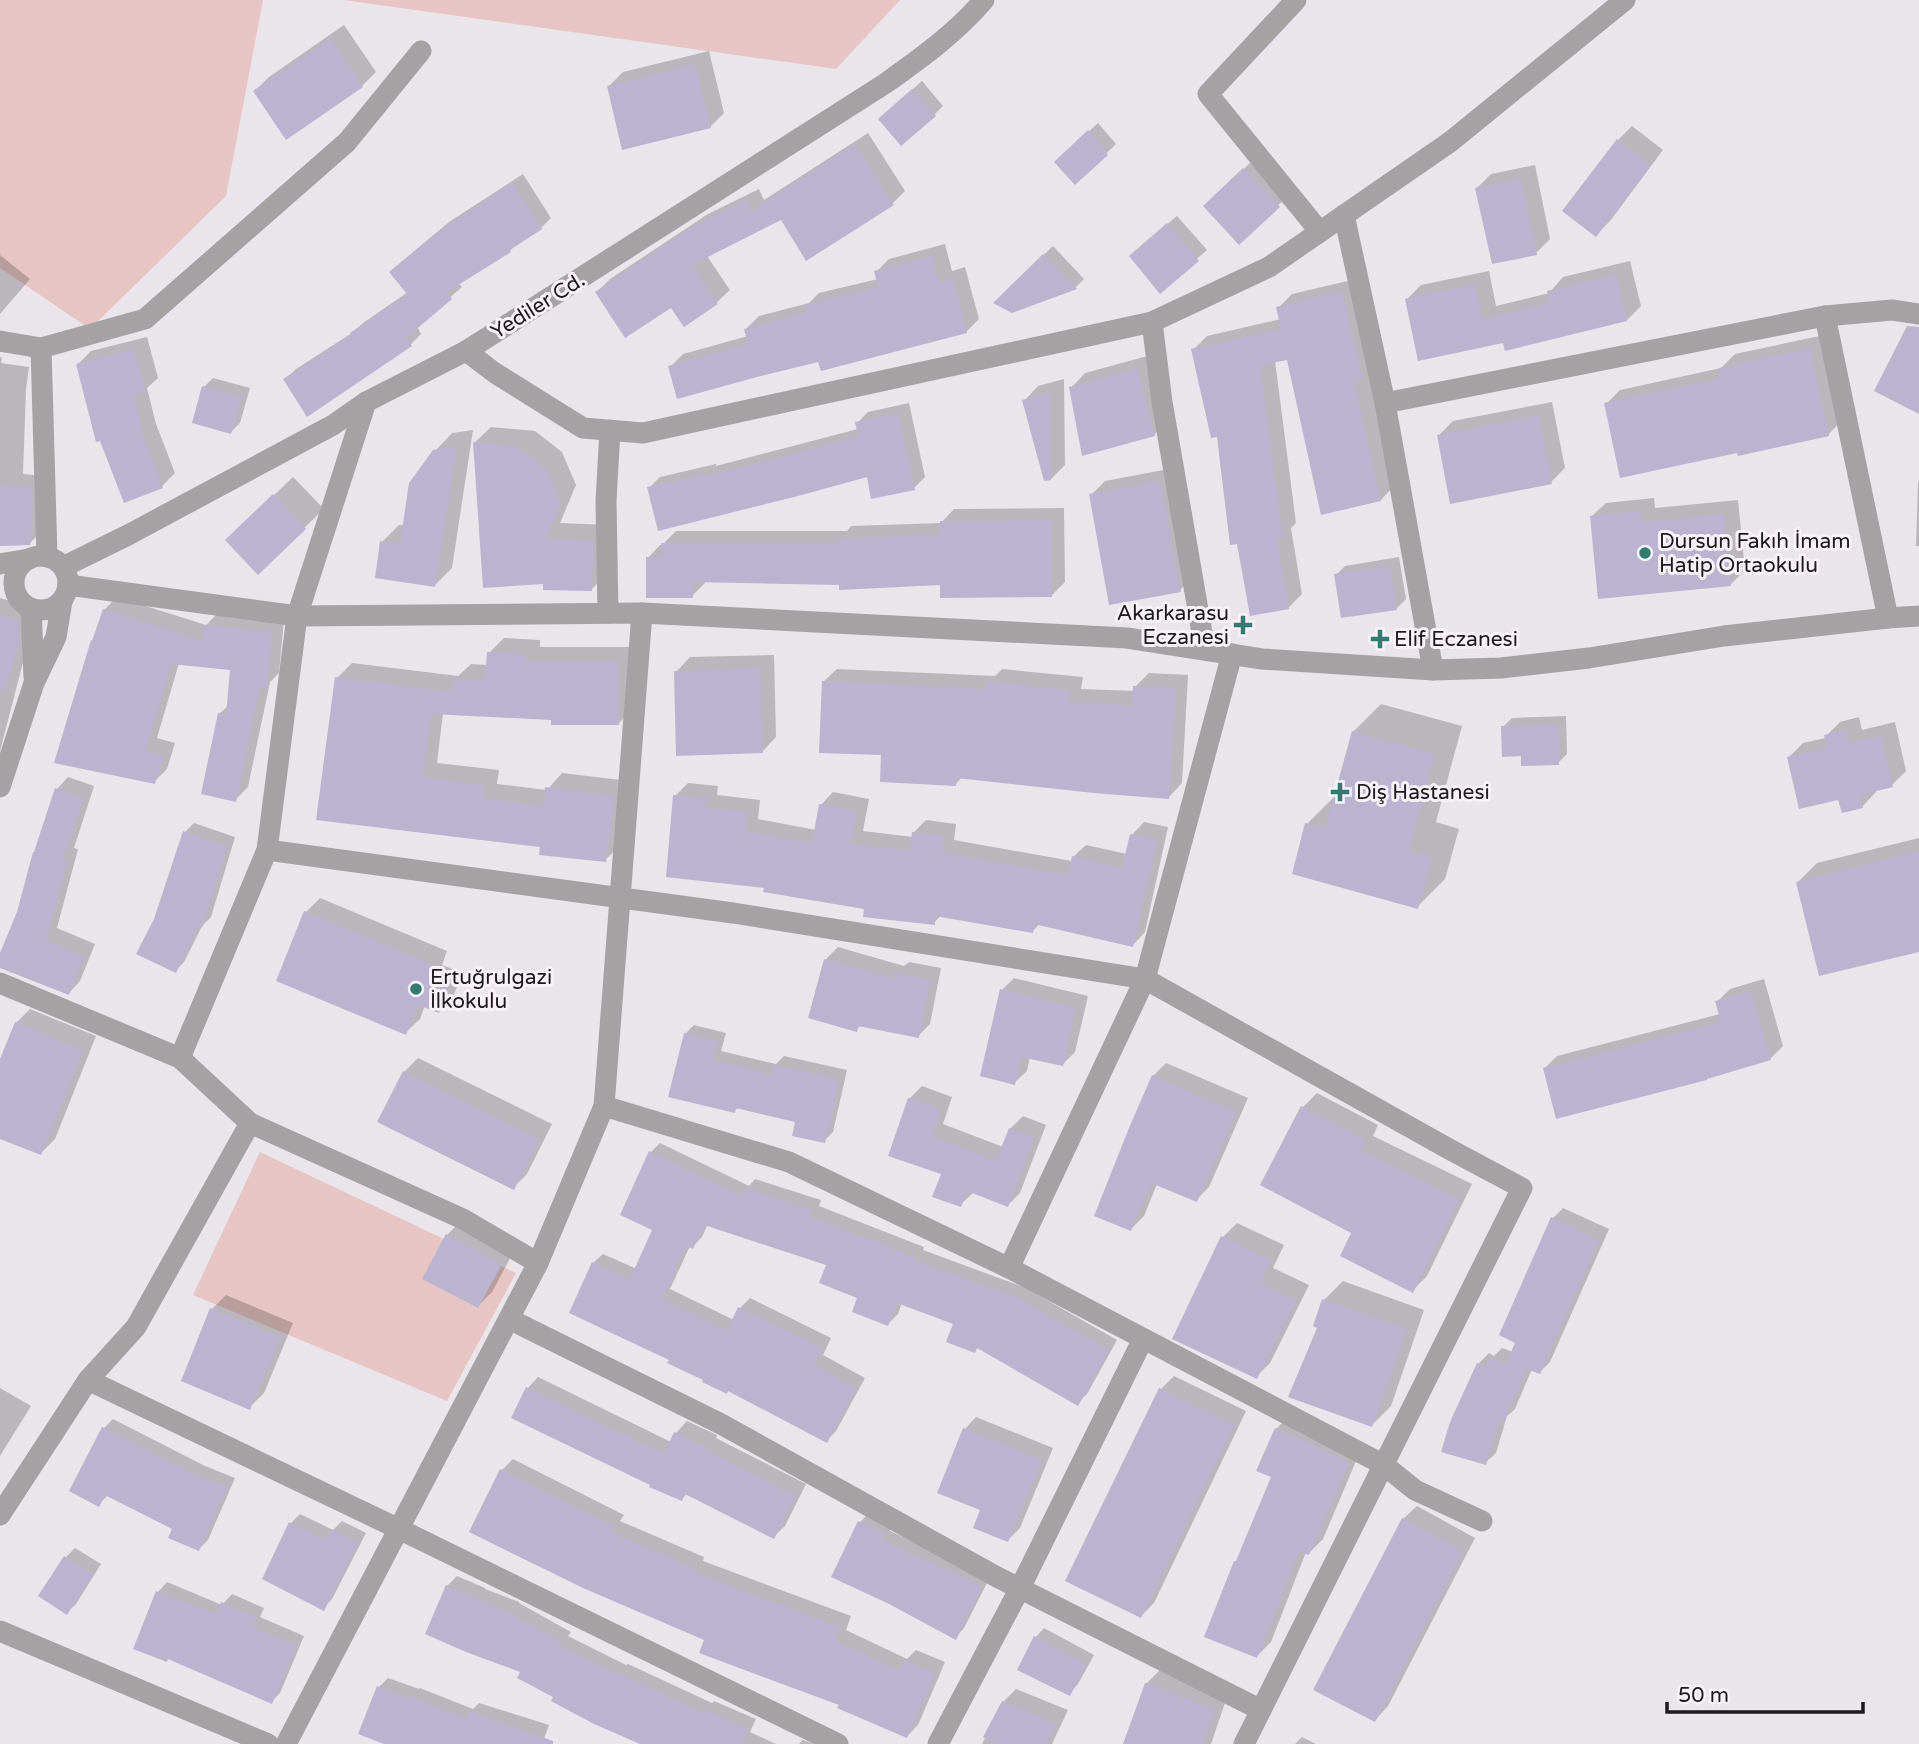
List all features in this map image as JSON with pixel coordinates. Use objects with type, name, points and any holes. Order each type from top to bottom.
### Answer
[{"type":"street","name":"Yediler Cd.","points":[[54,574],[333,425],[366,402],[466,351],[886,83],[932,51],[973,14],[984,0]]},
{"type":"street","points":[[1296,0],[1208,94],[1321,232]]},
{"type":"street","points":[[466,351],[495,373],[583,428],[643,433],[1152,322],[1269,267],[1321,232],[1450,142],[1625,0]]},
{"type":"street","points":[[0,341],[41,348],[145,319],[347,142],[421,51]]},
{"type":"street","points":[[1344,215],[1385,403],[1433,670]]},
{"type":"street","points":[[1385,403],[1825,316],[1892,310],[1919,314]]},
{"type":"street","points":[[1825,316],[1888,618]]},
{"type":"street","points":[[1152,322],[1162,402],[1205,650]]},
{"type":"street","points":[[0,787],[34,683],[56,637],[41,348]]},
{"type":"street","points":[[180,1058],[267,850],[297,616],[366,402]]},
{"type":"street","points":[[608,613],[606,500],[610,430]]},
{"type":"street","points":[[0,564],[297,616],[642,613],[1127,638],[1262,659],[1433,670],[1501,668],[1589,658],[1724,636],[1919,616]]},
{"type":"street","points":[[34,683],[28,606],[15,590],[15,582],[22,565],[54,574]]},
{"type":"street","points":[[0,601],[47,610],[55,606],[54,574]]},
{"type":"street","points":[[286,1744],[538,1264],[604,1106],[642,613]]},
{"type":"street","points":[[1009,1268],[1145,979],[1232,654]]},
{"type":"street","points":[[267,850],[733,913],[1145,979],[1522,1188],[1244,1744]]},
{"type":"street","points":[[0,983],[180,1058],[250,1123],[463,1219],[538,1264]]},
{"type":"street","points":[[604,1106],[789,1162],[1009,1268],[1384,1465],[1415,1490],[1482,1521]]},
{"type":"street","points":[[0,1515],[88,1380],[136,1327],[250,1123]]},
{"type":"street","points":[[509,1319],[721,1424],[1020,1588],[1261,1710]]},
{"type":"street","points":[[938,1744],[1020,1588],[1143,1339]]},
{"type":"street","points":[[88,1380],[838,1744]]},
{"type":"street","points":[[0,1631],[268,1744]]},
{"type":"shaded area","points":[[0,0],[263,0],[226,196],[90,329],[0,268]]},
{"type":"shaded area","points":[[344,0],[900,0],[836,69]]},
{"type":"shaded area","points":[[260,1152],[516,1273],[447,1401],[193,1295]]},
{"type":"building","points":[[330,38],[363,87],[286,140],[253,91]]},
{"type":"building","points":[[695,64],[711,128],[622,150],[607,86]]},
{"type":"building","points":[[912,89],[936,116],[901,146],[878,119]]},
{"type":"building","points":[[1088,130],[1108,155],[1075,185],[1054,162]]},
{"type":"building","points":[[1617,139],[1651,165],[1596,237],[1562,211]]},
{"type":"building","points":[[855,144],[894,205],[806,261],[781,220],[692,265],[718,304],[684,327],[671,308],[625,338],[595,292],[693,226],[746,200],[751,211]]},
{"type":"building","points":[[1243,168],[1280,207],[1239,245],[1203,206]]},
{"type":"building","points":[[1521,178],[1537,255],[1492,264],[1475,188]]},
{"type":"building","points":[[512,183],[542,229],[447,292],[452,299],[406,338],[412,346],[307,417],[283,379],[351,335],[350,333],[407,294],[389,272],[436,233]]},
{"type":"building","points":[[1167,223],[1199,261],[1160,294],[1129,256]]},
{"type":"building","points":[[1043,254],[1077,289],[1012,313],[993,303]]},
{"type":"building","points":[[932,256],[939,282],[953,279],[967,333],[821,371],[818,362],[677,399],[668,366],[748,344],[744,329],[806,312],[804,305],[878,287],[874,271]]},
{"type":"building","points":[[1616,274],[1627,321],[1505,351],[1503,343],[1418,361],[1405,299],[1475,284],[1482,319],[1550,302],[1547,291]]},
{"type":"building","points":[[1342,291],[1363,380],[1354,382],[1381,501],[1321,515],[1287,360],[1260,365],[1283,538],[1277,539],[1289,609],[1250,616],[1237,544],[1230,545],[1217,437],[1211,438],[1191,349],[1281,329],[1276,307]]},
{"type":"building","points":[[1907,326],[1919,327],[1919,414],[1874,391]]},
{"type":"building","points":[[1810,348],[1829,436],[1620,478],[1604,403],[1721,378],[1719,368]]},
{"type":"building","points":[[134,349],[146,392],[134,395],[144,438],[163,488],[124,503],[100,441],[96,442],[76,364]]},
{"type":"building","points":[[1137,368],[1155,436],[1082,456],[1069,387]]},
{"type":"building","points":[[202,386],[242,397],[231,434],[192,423]]},
{"type":"building","points":[[1051,392],[1051,480],[1044,481],[1022,400]]},
{"type":"building","points":[[899,413],[915,490],[871,499],[867,477],[658,531],[647,487],[705,474],[706,476],[858,436],[855,422]]},
{"type":"building","points":[[1539,415],[1552,484],[1450,504],[1437,435]]},
{"type":"building","points":[[473,442],[518,447],[546,468],[561,502],[546,539],[594,541],[592,591],[543,590],[543,584],[483,588]]},
{"type":"building","points":[[457,446],[435,587],[375,578],[380,541],[400,544],[409,483],[433,450]]},
{"type":"building","points":[[1160,481],[1181,592],[1109,605],[1089,494]]},
{"type":"building","points":[[0,485],[32,488],[30,545],[0,546]]},
{"type":"building","points":[[273,494],[306,529],[258,575],[225,540]]},
{"type":"building","points":[[1640,511],[1641,522],[1724,514],[1731,586],[1598,599],[1590,516]]},
{"type":"building","points":[[1052,520],[1052,597],[940,598],[940,585],[839,590],[839,585],[693,582],[693,598],[646,598],[646,557],[664,557],[661,543],[837,543],[837,539],[940,534],[940,521]]},
{"type":"building","points":[[1390,566],[1397,610],[1341,618],[1334,574]]},
{"type":"building","points":[[103,609],[202,641],[204,625],[272,632],[267,688],[260,687],[236,802],[201,794],[218,713],[226,715],[230,670],[171,664],[145,751],[163,756],[155,784],[54,763]]},
{"type":"building","points":[[0,615],[18,620],[19,643],[6,689],[0,688]]},
{"type":"building","points":[[487,652],[526,654],[525,661],[619,661],[619,725],[551,725],[551,720],[431,714],[423,777],[485,785],[483,798],[544,806],[545,787],[615,796],[606,862],[539,855],[540,847],[316,820],[335,677],[453,692],[454,679],[485,680]]},
{"type":"building","points":[[760,668],[763,753],[676,756],[674,671]]},
{"type":"building","points":[[822,681],[986,689],[987,681],[1070,690],[1069,702],[1132,705],[1133,686],[1176,688],[1169,799],[956,778],[956,786],[880,782],[881,755],[819,753]]},
{"type":"building","points":[[1558,724],[1559,765],[1521,766],[1521,756],[1502,757],[1501,726]]},
{"type":"building","points":[[1845,730],[1848,743],[1881,735],[1893,787],[1860,795],[1863,808],[1842,813],[1838,800],[1799,809],[1787,757],[1826,748],[1824,735]]},
{"type":"building","points":[[1352,731],[1435,754],[1409,850],[1432,857],[1418,909],[1292,874],[1305,823],[1325,829]]},
{"type":"building","points":[[55,788],[83,798],[63,860],[67,861],[46,940],[84,956],[69,995],[0,968],[0,953],[17,912],[33,852]]},
{"type":"building","points":[[673,795],[706,798],[705,808],[748,812],[746,832],[812,843],[819,804],[857,811],[851,844],[910,850],[912,832],[944,836],[943,853],[1068,875],[1072,856],[1122,868],[1130,834],[1157,840],[1133,947],[1034,924],[1033,933],[935,916],[935,925],[863,917],[864,909],[763,892],[764,888],[666,877]]},
{"type":"building","points":[[183,831],[227,846],[202,928],[198,926],[176,973],[136,954],[154,919]]},
{"type":"building","points":[[1919,851],[1919,952],[1819,976],[1796,882]]},
{"type":"building","points":[[304,911],[434,965],[429,979],[449,987],[439,1013],[418,1005],[406,1035],[276,981]]},
{"type":"building","points":[[824,959],[894,978],[895,973],[930,980],[919,1038],[858,1026],[857,1032],[808,1018]]},
{"type":"building","points":[[1000,989],[1076,1008],[1063,1066],[1021,1057],[1015,1085],[980,1076]]},
{"type":"building","points":[[1751,991],[1771,1060],[1707,1080],[1556,1119],[1543,1068],[1721,1022],[1715,1001]]},
{"type":"building","points":[[15,1022],[83,1050],[41,1155],[0,1139],[0,1059]]},
{"type":"building","points":[[684,1033],[718,1041],[713,1060],[771,1074],[773,1065],[839,1079],[825,1143],[792,1136],[795,1122],[736,1108],[735,1113],[668,1097]]},
{"type":"building","points":[[403,1071],[539,1139],[514,1190],[377,1122]]},
{"type":"building","points":[[1152,1075],[1236,1112],[1197,1202],[1151,1183],[1131,1231],[1094,1216]]},
{"type":"building","points":[[908,1098],[941,1109],[932,1136],[996,1161],[1009,1128],[1034,1138],[1008,1207],[967,1191],[961,1207],[932,1197],[941,1174],[888,1156]]},
{"type":"building","points":[[1301,1106],[1366,1140],[1360,1150],[1459,1199],[1413,1293],[1340,1256],[1351,1233],[1260,1185]]},
{"type":"building","points":[[649,1151],[741,1196],[744,1188],[812,1210],[810,1216],[915,1257],[914,1260],[1016,1297],[1109,1350],[1078,1406],[977,1348],[975,1353],[946,1342],[953,1324],[897,1303],[888,1326],[852,1312],[857,1298],[819,1283],[826,1265],[704,1225],[693,1249],[686,1246],[662,1299],[727,1331],[738,1307],[823,1348],[814,1365],[856,1388],[827,1443],[728,1391],[727,1394],[702,1382],[703,1380],[667,1363],[669,1360],[569,1313],[592,1262],[630,1279],[652,1230],[620,1215]]},
{"type":"building","points":[[1551,1217],[1599,1240],[1540,1374],[1527,1369],[1504,1421],[1500,1419],[1486,1465],[1441,1452],[1450,1422],[1477,1363],[1486,1367],[1490,1358],[1506,1363],[1515,1343],[1499,1335]]},
{"type":"building","points":[[446,1234],[502,1264],[478,1308],[422,1279]]},
{"type":"building","points":[[1221,1236],[1271,1260],[1260,1283],[1296,1300],[1257,1379],[1172,1339]]},
{"type":"building","points":[[1322,1299],[1407,1329],[1372,1427],[1288,1397],[1317,1328],[1313,1326]]},
{"type":"building","points":[[210,1308],[280,1337],[250,1410],[181,1381]]},
{"type":"building","points":[[526,1387],[664,1454],[674,1432],[796,1496],[774,1539],[685,1494],[682,1501],[649,1487],[650,1485],[511,1418]]},
{"type":"building","points":[[1159,1388],[1234,1425],[1141,1618],[1065,1581]]},
{"type":"building","points":[[102,1427],[195,1474],[227,1487],[199,1551],[168,1538],[172,1529],[105,1495],[99,1507],[69,1491]]},
{"type":"building","points":[[963,1428],[1042,1460],[1008,1542],[973,1528],[980,1510],[937,1493]]},
{"type":"building","points":[[1275,1428],[1349,1462],[1309,1555],[1299,1551],[1257,1658],[1204,1637],[1271,1477],[1256,1471]]},
{"type":"building","points":[[500,1469],[614,1526],[611,1532],[694,1568],[693,1572],[841,1627],[836,1641],[899,1671],[904,1660],[935,1673],[907,1738],[837,1708],[839,1705],[699,1653],[704,1640],[583,1588],[469,1532]]},
{"type":"building","points":[[1402,1518],[1463,1551],[1375,1722],[1313,1690]]},
{"type":"building","points":[[858,1521],[885,1534],[882,1540],[982,1586],[956,1640],[831,1577]]},
{"type":"building","points":[[289,1522],[326,1540],[332,1529],[358,1543],[324,1611],[262,1579]]},
{"type":"building","points":[[64,1556],[93,1574],[67,1615],[38,1596]]},
{"type":"building","points":[[446,1585],[510,1612],[562,1642],[560,1646],[616,1674],[617,1672],[702,1712],[703,1709],[748,1729],[741,1744],[640,1744],[551,1701],[553,1697],[517,1678],[520,1672],[425,1634]]},
{"type":"building","points":[[156,1591],[216,1614],[221,1602],[256,1617],[252,1627],[296,1645],[272,1704],[168,1659],[167,1662],[133,1649]]},
{"type":"building","points":[[1034,1636],[1086,1664],[1070,1696],[1017,1670]]},
{"type":"building","points":[[1145,1683],[1215,1709],[1203,1744],[1123,1744]]},
{"type":"building","points":[[377,1686],[466,1719],[469,1711],[553,1741],[553,1744],[384,1744],[358,1734]]},
{"type":"building","points":[[1002,1701],[1056,1724],[1046,1744],[996,1744],[983,1737]]},
{"type":"place","name":"Dursun Fakıh İmam Hatip Ortaokulu","points":[[1645,553]]},
{"type":"place","name":"Akarkarasu Eczanesi","points":[[1243,625]]},
{"type":"place","name":"Elif Eczanesi","points":[[1380,639]]},
{"type":"place","name":"Diş Hastanesi","points":[[1340,792]]},
{"type":"place","name":"Ertuğrulgazi İlkokulu","points":[[416,989]]}]
